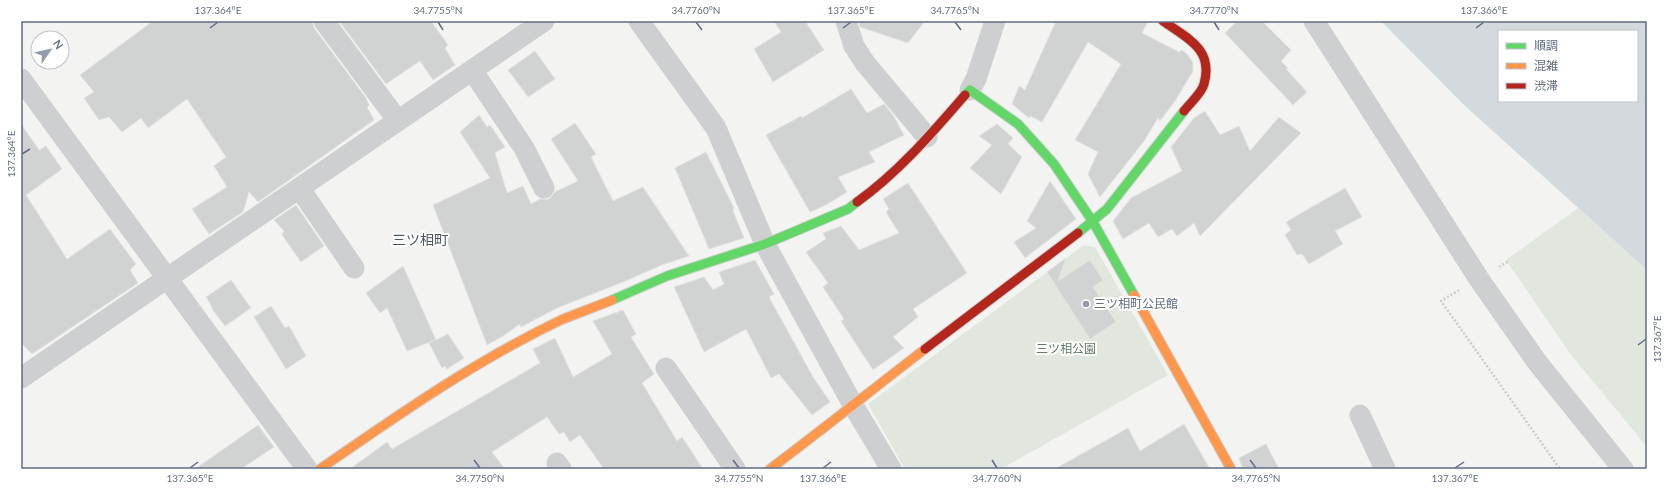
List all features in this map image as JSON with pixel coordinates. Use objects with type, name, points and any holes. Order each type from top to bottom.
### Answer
[{"type":"street","points":[[324,21],[398,121]]},
{"type":"street","points":[[21,378],[544,21]]},
{"type":"street","points":[[639,21],[716,128],[765,244],[853,405],[891,469]]},
{"type":"street","points":[[846,21],[854,46],[865,63],[927,137]]},
{"type":"street","points":[[320,469],[428,395],[487,360],[562,320],[628,294],[667,276],[765,244],[848,209],[877,188],[970,90],[976,78],[995,21]]},
{"type":"street","points":[[770,469],[1093,222],[1107,209],[1204,85],[1206,60],[1197,45],[1163,21]]},
{"type":"street","points":[[1314,21],[1479,279],[1537,362],[1624,469]]},
{"type":"street","points":[[472,70],[524,148],[544,188]]},
{"type":"street","points":[[21,79],[168,279],[299,466]]},
{"type":"street","points":[[970,90],[1018,124],[1054,164],[1093,222],[1231,469]]},
{"type":"street","points":[[300,189],[354,268]]},
{"type":"street","points":[[666,368],[735,469]]},
{"type":"street","points":[[1360,415],[1386,469]]},
{"type":"path","points":[[1440,301],[1560,469]]},
{"type":"green space","points":[[1578,208],[1647,270],[1647,447],[1571,355],[1506,260]]},
{"type":"green space","name":"三ツ相公園","points":[[1084,245],[1095,247],[1168,375],[1001,469],[905,469],[868,404]]},
{"type":"shaded area","points":[[1381,21],[1647,21],[1647,270],[1464,105]]},
{"type":"building","points":[[153,21],[312,21],[314,28],[366,98],[369,105],[367,107],[374,120],[258,202],[249,192],[243,212],[209,234],[192,209],[227,187],[214,166],[226,157],[187,99],[148,128],[141,118],[122,132],[109,117],[99,120],[84,98],[94,92],[80,75]]},
{"type":"building","points":[[339,21],[431,21],[448,45],[445,48],[455,65],[433,80],[420,61],[386,84]]},
{"type":"building","points":[[774,21],[805,21],[824,50],[773,82],[754,49],[781,32]]},
{"type":"building","points":[[859,21],[925,21],[908,43],[860,27]]},
{"type":"building","points":[[1056,21],[1148,21],[1142,33],[1179,52],[1182,50],[1188,55],[1193,63],[1193,71],[1175,101],[1160,121],[1158,118],[1144,141],[1100,197],[1088,174],[1098,152],[1075,140],[1121,64],[1088,42],[1042,122],[1030,116],[1029,118],[1012,104],[1019,86],[1025,90]]},
{"type":"building","points":[[1237,21],[1262,21],[1291,50],[1281,61],[1288,68],[1286,69],[1307,92],[1293,105],[1225,33]]},
{"type":"building","points":[[535,51],[555,79],[528,97],[508,70]]},
{"type":"building","points":[[851,89],[867,113],[884,104],[893,115],[904,135],[869,152],[875,162],[838,177],[847,192],[826,205],[810,212],[766,135],[801,116],[802,118]]},
{"type":"building","points":[[1205,111],[1220,135],[1239,126],[1250,151],[1279,117],[1301,133],[1200,236],[1194,223],[1177,236],[1172,229],[1158,237],[1149,223],[1123,239],[1113,221],[1131,198],[1182,171],[1171,147],[1194,118]]},
{"type":"building","points":[[479,115],[487,127],[490,125],[505,147],[495,153],[507,193],[523,186],[531,204],[540,199],[549,199],[555,192],[578,181],[551,139],[575,123],[596,154],[591,157],[613,201],[643,187],[689,256],[662,265],[557,308],[521,327],[520,324],[487,345],[433,205],[490,178],[460,132]]},
{"type":"building","points":[[21,124],[39,150],[46,146],[62,169],[26,195],[67,259],[110,229],[136,264],[130,270],[138,283],[32,354],[21,343]]},
{"type":"building","points":[[997,124],[1013,138],[1008,144],[1022,157],[1001,194],[970,168],[992,145],[979,136]]},
{"type":"building","points":[[706,152],[734,208],[733,211],[744,238],[709,249],[675,168]]},
{"type":"building","points":[[1050,181],[1076,219],[1025,258],[1014,242],[1036,228],[1027,221]]},
{"type":"building","points":[[908,183],[967,273],[913,309],[918,317],[893,337],[904,348],[873,370],[841,321],[844,319],[823,287],[828,283],[806,252],[826,239],[823,233],[841,226],[859,250],[899,233],[886,212],[889,209],[883,199]]},
{"type":"building","points":[[1345,188],[1362,217],[1335,231],[1343,244],[1309,264],[1302,254],[1297,255],[1285,235],[1291,230],[1286,222]]},
{"type":"building","points":[[296,205],[324,246],[301,262],[282,235],[284,231],[274,220]]},
{"type":"building","name":"三ツ相町公民館","points":[[1066,258],[1058,281],[1090,260],[1103,280],[1093,287],[1116,322],[1090,339],[1047,272]]},
{"type":"building","points":[[755,260],[774,294],[769,297],[813,377],[830,402],[812,415],[779,374],[771,378],[746,329],[704,352],[674,287],[704,277],[713,290],[724,284],[719,272]]},
{"type":"building","points":[[403,266],[436,340],[448,334],[464,358],[447,369],[445,366],[442,368],[429,343],[435,340],[407,351],[387,308],[380,313],[366,293]]},
{"type":"building","points":[[231,280],[251,308],[225,326],[212,309],[206,297]]},
{"type":"building","points":[[271,306],[285,328],[289,326],[306,356],[286,369],[254,317]]},
{"type":"building","points":[[623,310],[636,334],[631,337],[654,374],[642,383],[677,441],[682,437],[703,469],[604,469],[580,435],[570,442],[564,432],[559,434],[547,417],[492,452],[505,469],[350,469],[387,442],[392,449],[540,363],[533,349],[555,338],[573,377],[612,354],[593,321]]},
{"type":"building","points":[[1184,424],[1210,469],[1055,469],[1128,428],[1140,451]]},
{"type":"building","points":[[258,425],[274,447],[241,469],[195,469]]},
{"type":"building","points":[[1266,444],[1279,469],[1243,469],[1239,458]]},
{"type":"traffic: fast","points":[[965,95],[970,90],[1018,124],[1054,164],[1093,222],[1134,295]]},
{"type":"traffic: fast","points":[[1078,233],[1107,209],[1184,111]]},
{"type":"traffic: fast","points":[[612,300],[667,276],[765,244],[848,209],[857,202]]},
{"type":"traffic: slow","points":[[1134,295],[1231,469]]},
{"type":"traffic: slow","points":[[320,469],[408,409],[498,353],[561,320],[612,300]]},
{"type":"traffic: slow","points":[[770,469],[925,349]]},
{"type":"traffic: jam","points":[[1163,21],[1189,39],[1202,53],[1205,62],[1206,72],[1203,87],[1184,111]]},
{"type":"traffic: jam","points":[[857,202],[887,178],[927,138],[965,95]]},
{"type":"traffic: jam","points":[[925,349],[1078,233]]},
{"type":"place","name":"三ツ相町公民館","points":[[1086,304]]},
{"type":"district","name":"三ツ相町","points":[[420,240]]}]
